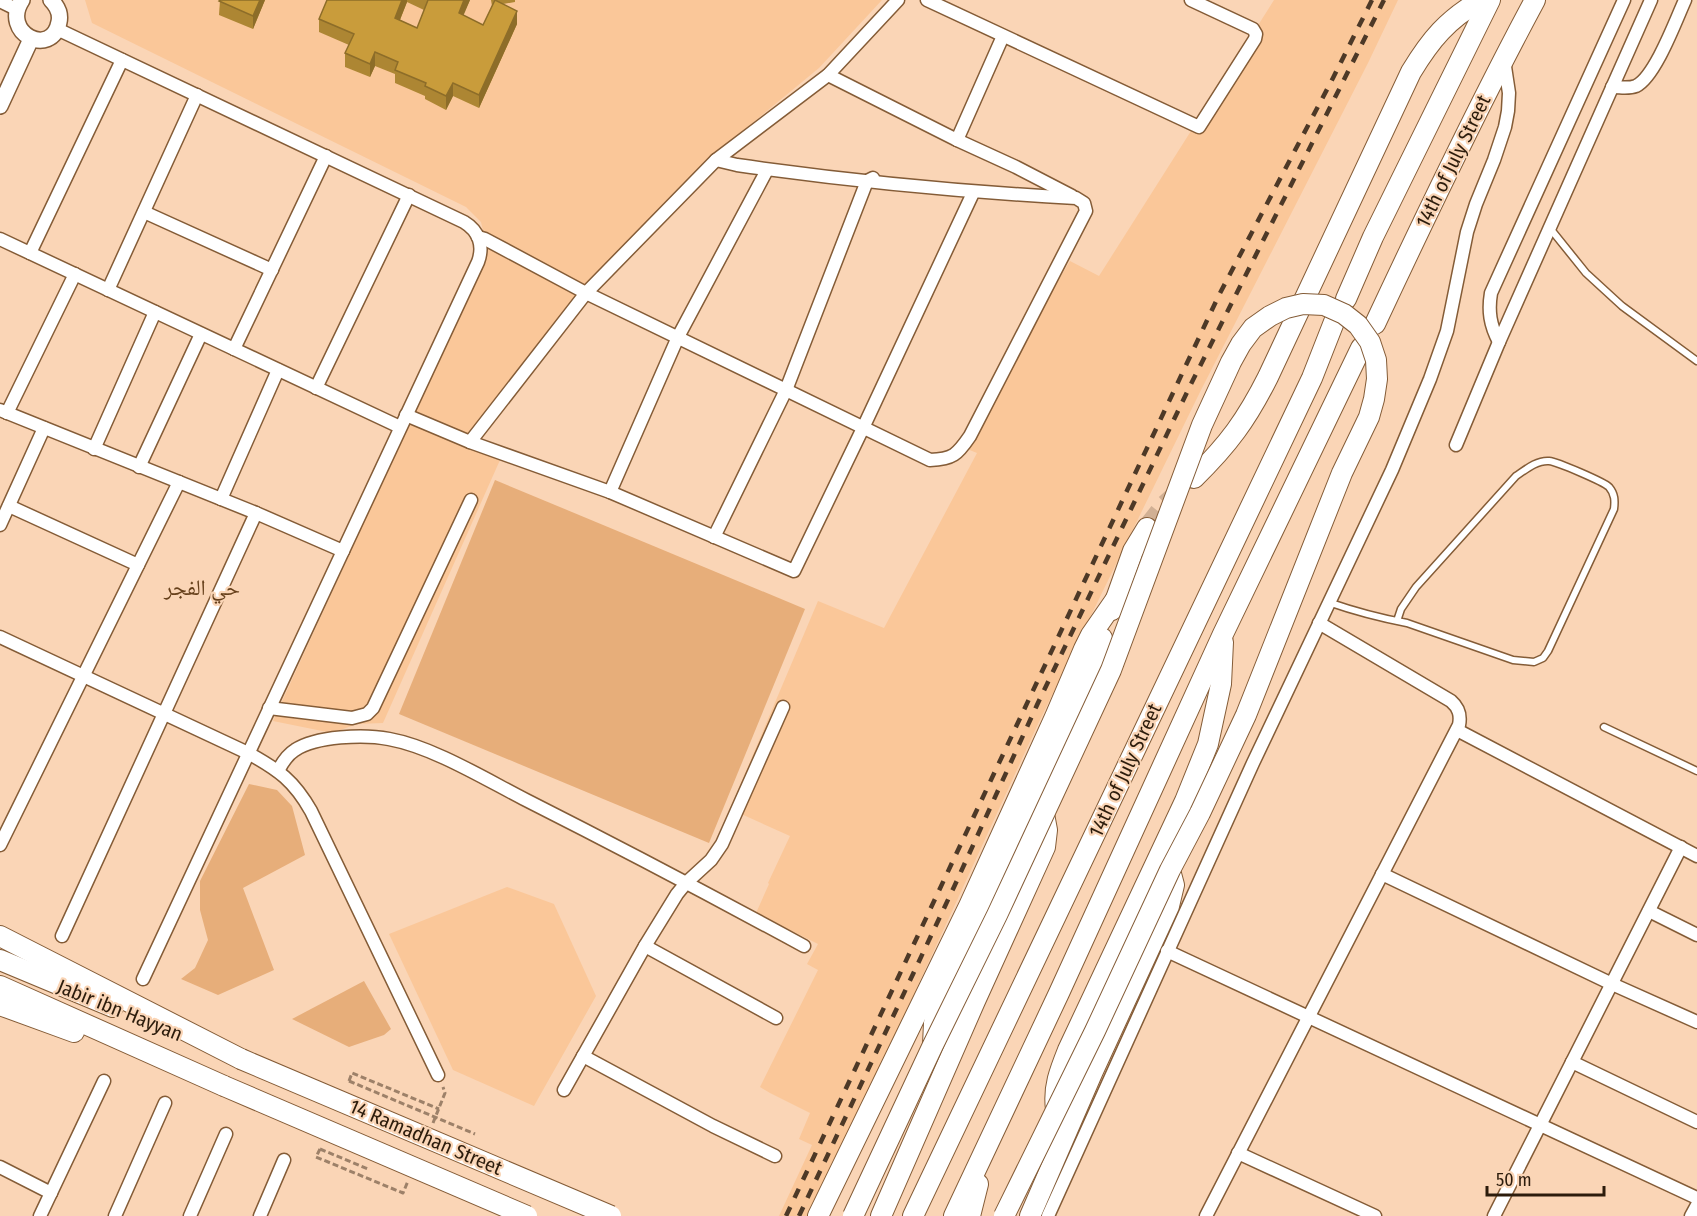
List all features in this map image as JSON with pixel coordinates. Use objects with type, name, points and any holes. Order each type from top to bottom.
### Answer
[{"type":"main road","points":[[1194,478],[1237,432],[1254,405],[1411,72],[1431,40],[1442,28],[1480,0]]},
{"type":"main road","name":"14th of July Street","points":[[1346,299],[1373,237],[1490,0]]},
{"type":"main road","name":"14th of July Street","points":[[1375,324],[1408,252],[1535,0]]},
{"type":"main road","points":[[853,1216],[1111,670],[1202,425],[1241,344],[1253,328],[1286,308],[1303,304],[1324,305],[1344,314],[1358,325],[1370,342],[1376,360],[1377,379],[1369,417],[1342,473],[1246,715],[1004,1216]]},
{"type":"main road","name":"14th of July Street","points":[[913,1216],[1312,378],[1334,322]]},
{"type":"main road","name":"14th of July Street","points":[[954,1216],[1223,634],[1361,348]]},
{"type":"main road","points":[[933,1045],[934,1023],[939,1002],[1066,731],[1093,664],[1133,551],[1147,528]]},
{"type":"main road","points":[[818,1216],[969,906],[1088,642],[1116,599]]},
{"type":"main road","points":[[1056,1109],[1055,1087],[1068,1050],[1185,801],[1208,744],[1219,698],[1223,666],[1223,634]]},
{"type":"main road","points":[[881,1216],[1045,846],[1047,830],[1044,814]]},
{"type":"main road","points":[[1030,1216],[1169,906],[1174,885],[1170,870]]},
{"type":"main road","points":[[0,936],[241,1059]]},
{"type":"main road","name":"Jabir ibn Hayyan","points":[[0,960],[241,1059]]},
{"type":"main road","name":"Jabir ibn Hayyan","points":[[0,986],[224,1086]]},
{"type":"main road","points":[[0,1005],[224,1086]]},
{"type":"main road","name":"14 Ramadhan Street","points":[[241,1059],[611,1216]]},
{"type":"main road","name":"14 Ramadhan Street","points":[[224,1086],[526,1216]]},
{"type":"main road","points":[[970,1216],[977,1190],[980,1160]]},
{"type":"street","points":[[0,1],[19,4],[14,20],[21,34],[31,39],[44,39],[57,29],[60,21],[56,5],[51,0]]},
{"type":"street","points":[[470,442],[586,293],[716,160],[828,75],[898,0]]},
{"type":"street","points":[[927,0],[1199,128],[1256,34],[1253,29],[1191,0]]},
{"type":"street","points":[[1499,342],[1489,318],[1491,293],[1624,0]]},
{"type":"street","points":[[1456,445],[1549,227],[1651,0]]},
{"type":"street","points":[[1612,87],[1636,86],[1646,79],[1657,61],[1685,0]]},
{"type":"street","points":[[57,29],[464,222],[473,228],[481,248],[478,262],[143,980]]},
{"type":"street","points":[[957,140],[1003,36]]},
{"type":"street","points":[[0,106],[31,39]]},
{"type":"street","points":[[30,253],[122,60]]},
{"type":"street","points":[[1048,1216],[1253,763],[1408,434],[1443,345],[1467,232],[1505,127],[1509,93],[1504,60]]},
{"type":"street","points":[[478,237],[586,293],[930,460],[948,459],[961,449],[970,436],[1086,211],[1084,203],[828,75]]},
{"type":"street","points":[[108,290],[196,95]]},
{"type":"street","points":[[234,349],[326,156]]},
{"type":"street","points":[[716,160],[767,170],[871,179],[973,192],[1076,198]]},
{"type":"street","points":[[610,492],[678,337],[767,170]]},
{"type":"street","points":[[714,537],[786,390],[871,179]]},
{"type":"street","points":[[406,415],[470,442],[610,492],[794,571],[973,192]]},
{"type":"street","points":[[316,388],[409,195]]},
{"type":"street","points":[[144,212],[272,270]]},
{"type":"street","points":[[0,239],[400,427]]},
{"type":"street","points":[[75,274],[4,411],[256,513],[343,551]]},
{"type":"street","points":[[94,448],[155,312]]},
{"type":"street","points":[[139,467],[201,334]]},
{"type":"street","points":[[221,499],[278,370]]},
{"type":"street","points":[[0,525],[45,428]]},
{"type":"street","points":[[0,845],[179,482]]},
{"type":"street","points":[[269,708],[352,718],[367,714],[374,708],[471,500]]},
{"type":"street","points":[[9,506],[138,565]]},
{"type":"street","points":[[62,936],[256,513]]},
{"type":"street","points":[[1206,1216],[1459,725],[1460,715],[1451,701],[1319,623]]},
{"type":"street","points":[[0,637],[248,753],[278,771],[292,783],[301,793],[311,811],[438,1075]]},
{"type":"street","points":[[564,1090],[645,946],[686,883],[711,860],[722,844],[783,707]]},
{"type":"street","points":[[1457,730],[1696,854]]},
{"type":"street","points":[[278,771],[285,758],[294,750],[305,744],[319,741],[372,737],[410,744],[461,767],[649,862],[804,946]]},
{"type":"street","points":[[1494,1216],[1681,847]]},
{"type":"street","points":[[1382,874],[1697,1022]]},
{"type":"street","points":[[1649,911],[1697,935]]},
{"type":"street","points":[[645,946],[776,1018]]},
{"type":"street","points":[[1167,951],[1697,1198]]},
{"type":"street","points":[[584,1056],[775,1156]]},
{"type":"street","points":[[1572,1062],[1697,1122]]},
{"type":"street","points":[[40,1216],[104,1081]]},
{"type":"street","points":[[115,1216],[165,1103]]},
{"type":"street","points":[[190,1216],[225,1134]]},
{"type":"street","points":[[1238,1153],[1375,1216]]},
{"type":"street","points":[[260,1216],[284,1160]]},
{"type":"street","points":[[0,1167],[51,1193]]},
{"type":"street","points":[[1691,1216],[1697,1205]]},
{"type":"lane","points":[[1549,227],[1586,273],[1622,306],[1697,361]]},
{"type":"lane","points":[[1328,602],[1361,614],[1407,623],[1513,660],[1534,662],[1548,651],[1614,509],[1614,495],[1600,482],[1560,464],[1550,461],[1531,466],[1516,476],[1416,587],[1401,609],[1397,621]]},
{"type":"lane","points":[[1604,727],[1697,771]]},
{"type":"path","points":[[439,1108],[352,1073],[349,1081],[475,1134]]},
{"type":"path","points":[[320,1149],[316,1157],[403,1193]]},
{"type":"shaded area","points":[[85,0],[882,0],[819,68],[710,158],[564,311],[461,444],[500,460],[383,723],[357,724],[332,733],[273,721],[488,252],[481,222],[466,207],[92,23]]},
{"type":"shaded area","points":[[1274,0],[1398,0],[1200,392],[1038,724],[812,1216],[779,1216],[812,1145],[799,1139],[810,1113],[760,1087],[818,970],[807,964],[818,944],[756,913],[790,836],[730,809],[818,601],[884,628],[977,453],[957,445],[1070,261],[1099,276]]},
{"type":"shaded area","points":[[495,480],[805,609],[709,843],[399,714]]},
{"type":"shaded area","points":[[249,784],[277,790],[292,806],[305,855],[243,888],[274,970],[218,995],[181,979],[195,968],[208,940],[200,910],[200,881]]},
{"type":"shaded area","points":[[507,887],[554,904],[596,996],[534,1106],[453,1070],[389,934]]},
{"type":"shaded area","points":[[364,981],[391,1029],[384,1035],[349,1047],[292,1019]]},
{"type":"building","points":[[220,0],[260,0],[253,16]]},
{"type":"building","points":[[327,0],[402,0],[395,18],[417,28],[428,0],[464,0],[459,13],[483,25],[495,0],[517,11],[479,95],[453,83],[446,96],[425,86],[426,83],[395,70],[398,62],[375,52],[370,64],[345,53],[354,34],[319,19]]},
{"type":"tunnel","points":[[1147,528],[1177,494]]},
{"type":"railway","points":[[786,1216],[1219,295],[1372,0]]},
{"type":"railway","points":[[799,1216],[1037,705],[1191,384],[1384,0]]},
{"type":"district","name":"حي الفجر","points":[[202,587]]}]
